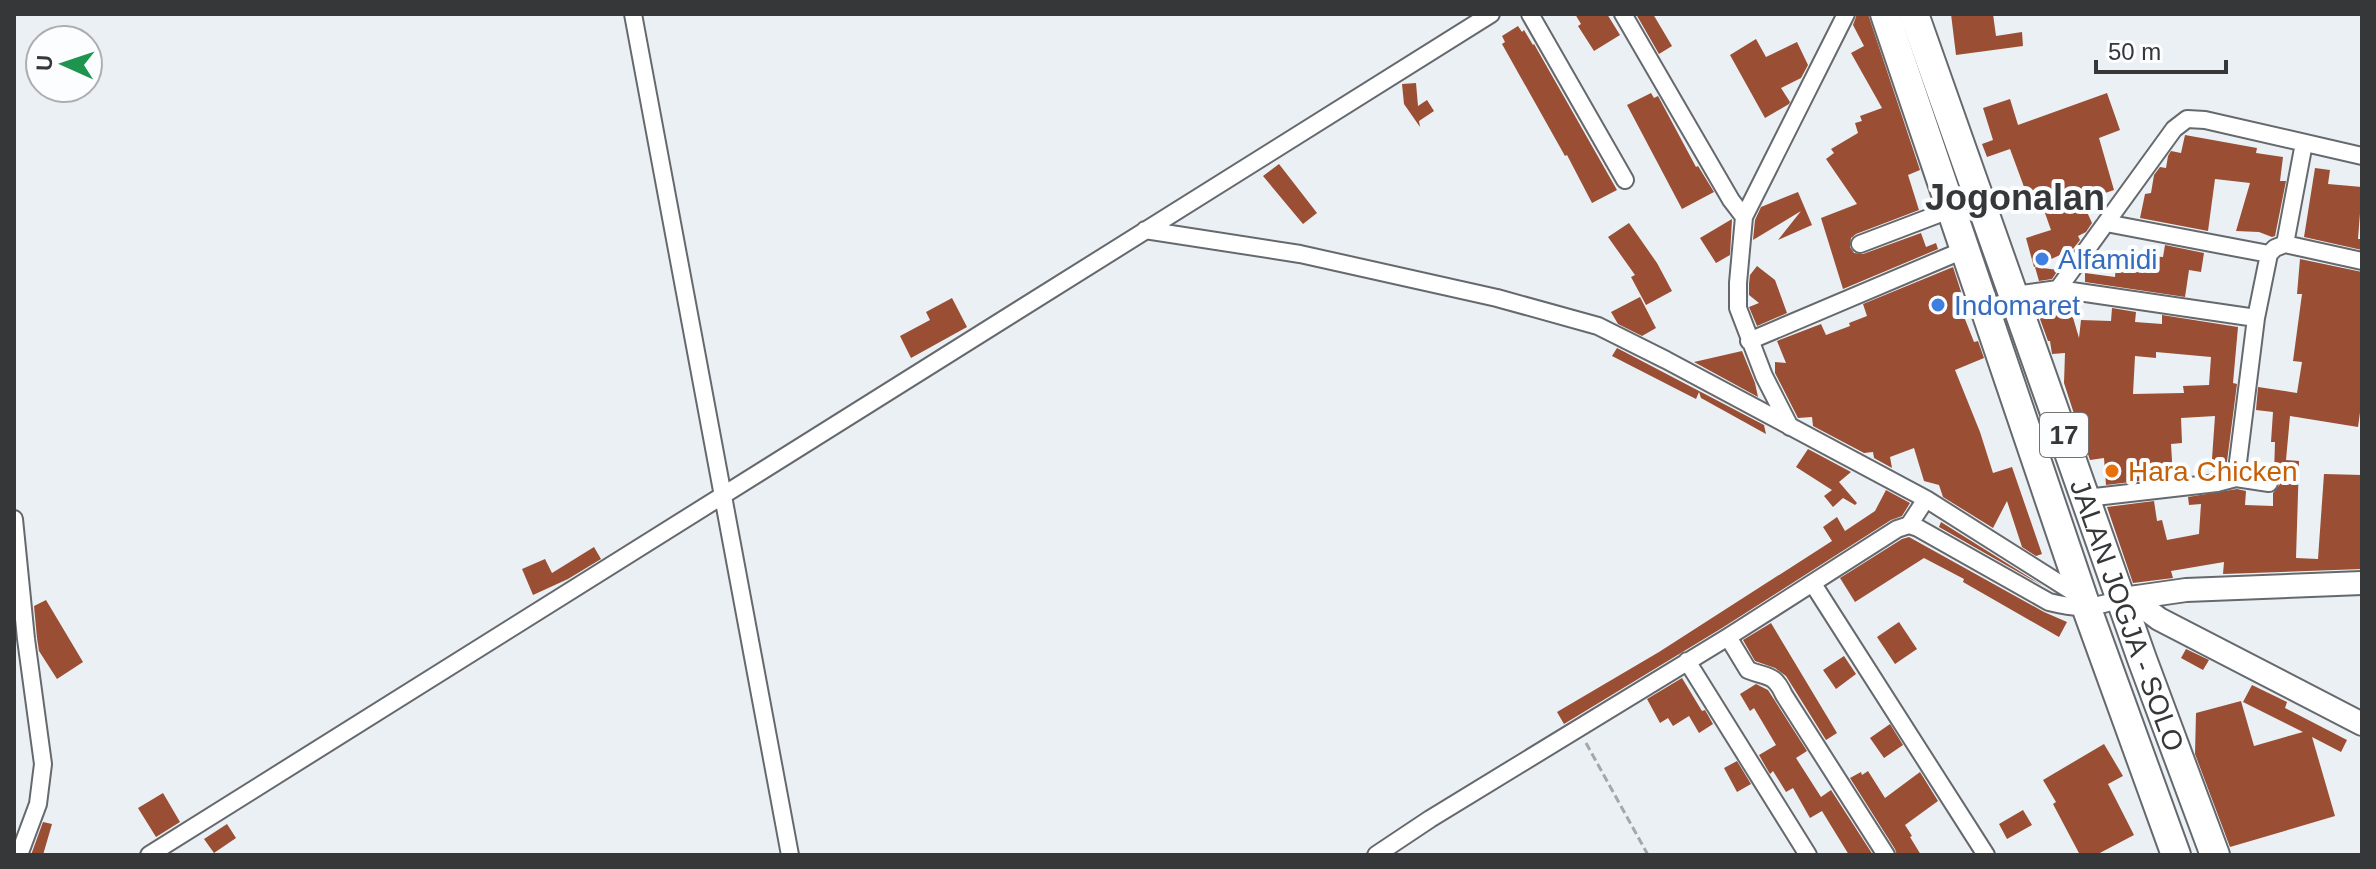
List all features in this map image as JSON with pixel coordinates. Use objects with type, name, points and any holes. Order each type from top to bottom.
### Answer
[{"type":"highway","name":"JALAN JOGJA - SOLO","points":[[1885,14],[2085,603],[2176,855]]},
{"type":"highway","name":"JALAN JOGJA - SOLO","points":[[1914,14],[2086,498],[2129,598],[2215,855]]},
{"type":"street","points":[[633,14],[790,855]]},
{"type":"street","points":[[149,855],[1491,14]]},
{"type":"street","points":[[1530,14],[1625,180]]},
{"type":"street","points":[[1623,14],[1731,200],[1744,217]]},
{"type":"street","points":[[1790,427],[1764,376],[1738,308],[1744,217],[1846,14]]},
{"type":"street","points":[[2058,289],[2174,129],[2187,119],[2205,120],[2362,156]]},
{"type":"street","points":[[2285,244],[2304,143]]},
{"type":"street","points":[[1860,244],[1952,209]]},
{"type":"street","points":[[2106,223],[2269,254]]},
{"type":"street","points":[[1145,230],[1300,254],[1497,298],[1598,326],[1926,499],[2085,603]]},
{"type":"street","points":[[2236,478],[2256,318],[2269,254],[2285,244],[2362,261]]},
{"type":"street","points":[[1749,341],[1966,249]]},
{"type":"street","points":[[2014,295],[2058,289],[2256,318]]},
{"type":"street","points":[[2086,498],[2217,483],[2236,478],[2269,483]]},
{"type":"street","points":[[1909,525],[1926,499]]},
{"type":"street","points":[[14,519],[20,640],[43,764],[38,804],[19,855]]},
{"type":"street","points":[[1376,855],[1897,529],[1909,525],[2049,602],[2085,603],[2186,590],[2362,583]]},
{"type":"street","points":[[1813,584],[1986,855]]},
{"type":"street","points":[[2129,598],[2159,619],[2362,724]]},
{"type":"street","points":[[1728,637],[1748,670],[1778,682],[1886,855]]},
{"type":"street","points":[[1687,661],[1808,855]]},
{"type":"path","points":[[1578,729],[1648,855]]},
{"type":"building","points":[[1575,14],[1607,14],[1620,35],[1594,51],[1578,26],[1581,24]]},
{"type":"building","points":[[1636,14],[1653,14],[1672,46],[1659,54]]},
{"type":"building","points":[[1857,14],[1868,14],[1920,170],[1908,175],[1919,210],[1856,234],[1851,238],[1850,247],[1854,253],[1863,254],[1921,233],[1926,247],[1936,243],[1938,249],[1843,289],[1821,218],[1857,204],[1826,159],[1834,153],[1831,149],[1858,133],[1855,123],[1862,121],[1860,116],[1882,108],[1851,53],[1864,46],[1853,25]]},
{"type":"building","points":[[1951,14],[1993,14],[1996,36],[2022,32],[2023,46],[1956,55]]},
{"type":"building","points":[[1518,26],[1534,44],[1617,190],[1592,203],[1502,44],[1505,42],[1502,36]]},
{"type":"building","points":[[1756,39],[1766,57],[1797,42],[1808,65],[1801,78],[1781,88],[1789,104],[1765,118],[1730,55]]},
{"type":"building","points":[[1416,83],[1418,106],[1427,100],[1434,111],[1419,121],[1420,127],[1404,104],[1402,84]]},
{"type":"building","points":[[1651,93],[1654,98],[1658,96],[1696,167],[1714,192],[1682,209],[1627,105]]},
{"type":"building","points":[[2107,93],[2120,130],[2099,138],[2114,190],[2082,201],[2092,223],[2086,232],[2078,236],[2080,240],[2073,249],[2034,267],[2026,238],[2051,230],[2040,199],[2030,203],[2010,149],[1987,157],[1982,144],[1993,140],[1983,108],[2010,99],[2018,125]]},
{"type":"building","points":[[2185,135],[2257,148],[2256,153],[2283,157],[2280,181],[2286,181],[2275,236],[2236,231],[2250,183],[2215,179],[2208,231],[2140,218],[2145,194],[2151,193],[2154,175],[2160,167],[2166,168],[2171,151],[2181,153]]},
{"type":"building","points":[[1279,164],[1317,213],[1303,224],[1263,176]]},
{"type":"building","points":[[2315,168],[2330,170],[2328,184],[2362,187],[2358,239],[2362,239],[2362,250],[2304,237]]},
{"type":"building","points":[[1798,192],[1812,225],[1778,240],[1801,211],[1753,240],[1755,220],[1761,207]]},
{"type":"building","points":[[1732,219],[1730,255],[1716,263],[1700,238]]},
{"type":"building","points":[[1629,223],[1672,291],[1646,305],[1631,277],[1635,275],[1608,237]]},
{"type":"building","points":[[2165,245],[2204,253],[2201,272],[2189,270],[2185,297],[2085,282],[2085,273],[2115,277],[2117,254],[2163,257]]},
{"type":"building","points":[[2300,259],[2362,272],[2362,398],[2358,427],[2290,416],[2286,460],[2299,461],[2296,558],[2318,559],[2324,474],[2362,475],[2362,569],[2223,574],[2224,562],[2171,571],[2173,578],[2133,583],[2107,507],[2154,501],[2157,521],[2162,520],[2167,540],[2199,534],[2201,504],[2189,505],[2188,497],[2237,489],[2246,491],[2245,505],[2273,506],[2273,493],[2280,484],[2274,473],[2275,442],[2271,442],[2273,412],[2256,410],[2258,387],[2297,393],[2302,362],[2293,361],[2302,294],[2297,294]]},
{"type":"building","points":[[1757,266],[1775,280],[1787,313],[1757,326],[1749,307],[1759,303],[1749,295],[1749,284],[1750,275]]},
{"type":"building","points":[[1953,267],[1966,307],[1961,309],[1984,358],[1955,370],[1993,473],[2012,467],[2042,554],[2036,556],[2022,547],[2007,501],[1993,528],[1943,497],[1939,485],[1924,481],[1914,448],[1890,457],[1892,468],[1874,458],[1873,452],[1864,453],[1813,426],[1812,417],[1798,418],[1775,373],[1775,362],[1786,363],[1777,341],[1821,324],[1826,335],[1850,326],[1849,323],[1867,316],[1863,304]]},
{"type":"building","points":[[2035,267],[2058,270],[2052,279],[2039,281]]},
{"type":"building","points":[[1640,297],[1656,328],[1642,336],[1618,324],[1611,312]]},
{"type":"building","points":[[952,298],[967,327],[911,358],[900,336],[930,320],[926,312]]},
{"type":"building","points":[[2050,303],[2069,304],[2079,338],[2081,320],[2111,321],[2112,308],[2136,312],[2135,322],[2162,324],[2162,315],[2238,327],[2233,383],[2237,384],[2226,469],[2211,473],[2215,416],[2181,418],[2182,443],[2171,444],[2173,477],[2106,485],[2104,458],[2090,460],[2064,383],[2065,353],[2052,354],[2036,308]],"holes":[[[2156,352],[2211,357],[2209,385],[2183,386],[2184,393],[2133,394],[2135,356],[2156,358]]]},
{"type":"building","points":[[1617,348],[1764,425],[1766,434],[1701,398],[1699,392],[1696,399],[1612,356]]},
{"type":"building","points":[[1742,351],[1758,397],[1694,362]]},
{"type":"building","points":[[1808,449],[1851,472],[1839,482],[1857,503],[1855,505],[1843,498],[1833,507],[1824,496],[1832,490],[1796,467]]},
{"type":"building","points":[[1886,490],[1910,503],[1902,516],[1564,724],[1557,712],[1659,652],[1832,541],[1823,527],[1837,517],[1845,531],[1875,511]]},
{"type":"building","points":[[1941,522],[2043,586],[1939,527]]},
{"type":"building","points":[[1909,537],[2067,622],[2059,637],[1924,558],[1855,602],[1840,578]]},
{"type":"building","points":[[594,547],[601,559],[533,595],[522,569],[545,559],[552,573]]},
{"type":"building","points":[[46,600],[83,662],[57,679],[39,651],[37,638],[34,606]]},
{"type":"building","points":[[1899,622],[1917,649],[1895,664],[1877,637]]},
{"type":"building","points":[[1771,623],[1837,733],[1826,740],[1786,676],[1775,668],[1755,661],[1743,640]]},
{"type":"building","points":[[2186,649],[2209,660],[2203,670],[2181,658]]},
{"type":"building","points":[[1844,656],[1856,674],[1836,689],[1823,670]]},
{"type":"building","points":[[1682,678],[1713,724],[1699,733],[1689,716],[1673,726],[1668,718],[1660,723],[1647,699]]},
{"type":"building","points":[[1756,684],[1768,690],[1807,751],[1796,758],[1821,797],[1831,790],[1873,855],[1849,855],[1822,811],[1810,818],[1793,788],[1786,792],[1773,771],[1770,774],[1759,755],[1776,745],[1754,708],[1750,711],[1740,694]]},
{"type":"building","points":[[2252,685],[2287,702],[2285,708],[2347,740],[2341,752],[2312,737],[2335,816],[2230,847],[2195,754],[2196,713],[2241,701],[2254,746],[2303,732],[2243,702]]},
{"type":"building","points":[[1890,724],[1903,745],[1884,758],[1870,738]]},
{"type":"building","points":[[2104,744],[2123,776],[2108,784],[2134,835],[2096,855],[2080,855],[2043,780]]},
{"type":"building","points":[[1737,761],[1751,784],[1737,792],[1724,768]]},
{"type":"building","points":[[1868,771],[1885,798],[1920,772],[1938,801],[1905,825],[1921,855],[1897,855],[1850,778]]},
{"type":"building","points":[[163,793],[180,822],[156,837],[138,808]]},
{"type":"building","points":[[2023,810],[2032,825],[2007,839],[1999,824]]},
{"type":"building","points":[[43,822],[52,824],[43,855],[31,855]]},
{"type":"building","points":[[227,824],[236,838],[214,853],[204,839]]},
{"type":"place","name":"Alfamidi","points":[[2042,259]]},
{"type":"place","name":"Indomaret","points":[[1938,305]]},
{"type":"place","name":"Hara Chicken","points":[[2112,471]]},
{"type":"district","name":"Jogonalan","points":[[2015,197]]}]
